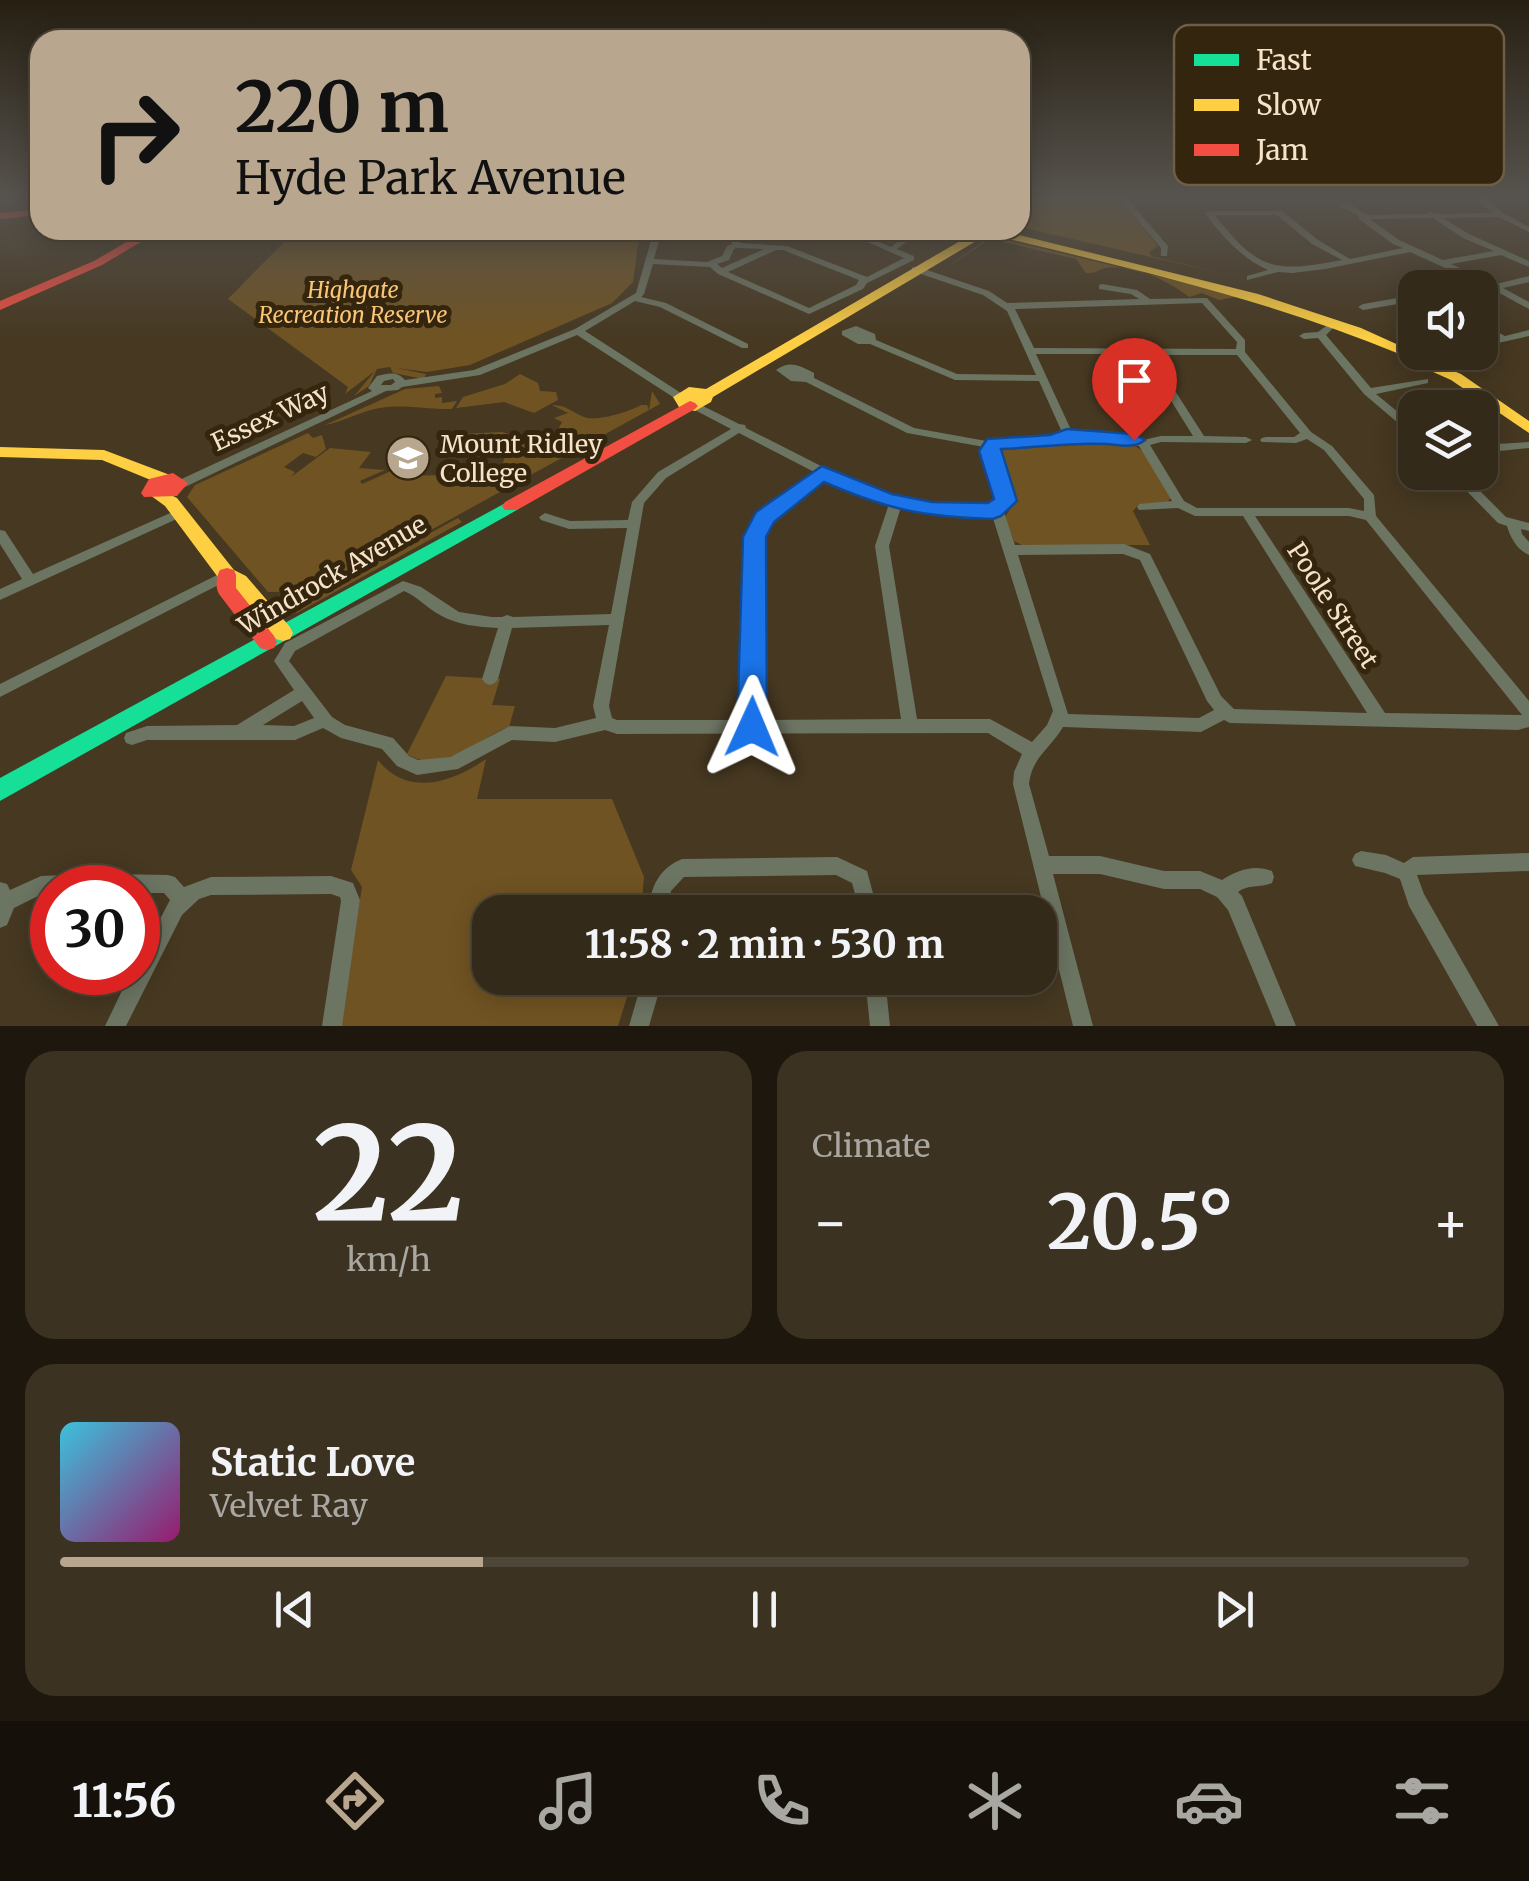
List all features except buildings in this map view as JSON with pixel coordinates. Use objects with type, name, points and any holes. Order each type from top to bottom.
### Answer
[{"type":"street","points":[[0,293],[110,244]]},
{"type":"street","points":[[0,306],[84,270],[130,244]]},
{"type":"street","points":[[654,244],[643,288],[635,298],[664,305],[746,346]]},
{"type":"street","points":[[650,260],[711,264],[726,258],[730,248],[736,246],[778,246],[864,279],[875,278],[911,258],[883,244]]},
{"type":"street","points":[[894,248],[900,244]]},
{"type":"street","name":"Windrock Avenue","points":[[0,790],[713,384],[925,268],[952,244]]},
{"type":"street","points":[[1034,244],[1272,299],[1398,345]]},
{"type":"street","points":[[1071,244],[1258,288],[1335,312],[1398,342]]},
{"type":"street","points":[[1162,244],[1164,254]]},
{"type":"street","points":[[1235,244],[1275,270]]},
{"type":"street","points":[[1318,244],[1347,260]]},
{"type":"street","points":[[1402,244],[1456,270]]},
{"type":"street","points":[[1486,244],[1529,264]]},
{"type":"street","points":[[721,272],[778,246]]},
{"type":"street","points":[[1250,278],[1275,270],[1411,249]]},
{"type":"street","points":[[1440,263],[1501,252]]},
{"type":"street","points":[[711,264],[810,311],[860,287],[864,279]]},
{"type":"street","points":[[925,268],[1007,306],[1204,300],[1242,342],[1240,352]]},
{"type":"street","points":[[1094,275],[1112,303]]},
{"type":"street","points":[[1498,286],[1529,279]]},
{"type":"street","points":[[1102,288],[1134,292],[1150,303]]},
{"type":"street","points":[[1498,289],[1529,306]]},
{"type":"street","points":[[1363,307],[1398,295]]},
{"type":"street","name":"Essex Way","points":[[0,595],[30,582],[166,489],[377,389],[381,378],[425,382],[476,373],[578,331],[635,298]]},
{"type":"street","points":[[1007,306],[1044,378],[1067,436]]},
{"type":"street","points":[[578,331],[822,473],[860,492],[896,503],[946,510],[997,510],[1006,501],[989,451],[991,445]]},
{"type":"street","points":[[1304,336],[1325,331],[1340,363],[1398,418]]},
{"type":"street","points":[[1498,340],[1529,333]]},
{"type":"street","points":[[1498,335],[1504,338]]},
{"type":"street","points":[[871,341],[955,376],[1044,378]]},
{"type":"street","points":[[1031,350],[1240,352],[1306,434],[1328,448],[1370,498],[1370,517]]},
{"type":"street","points":[[1144,350],[1200,438]]},
{"type":"street","points":[[1368,392],[1406,370]]},
{"type":"street","points":[[1446,370],[1528,431],[1498,447]]},
{"type":"street","points":[[808,379],[912,431],[991,445],[1003,441],[1053,441],[1067,436],[1143,443],[1200,438],[1246,440]]},
{"type":"street","points":[[605,723],[601,706],[638,502],[653,483],[734,423]]},
{"type":"street","points":[[1266,440],[1296,440],[1306,434]]},
{"type":"street","points":[[1143,443],[1180,504],[1195,512],[1349,512],[1370,517],[1529,712]]},
{"type":"street","points":[[0,452],[90,453],[125,462],[166,489],[227,576],[226,590],[272,634]]},
{"type":"street","points":[[752,727],[755,537],[771,511],[822,473]]},
{"type":"street","points":[[1471,490],[1496,516],[1513,526],[1529,527]]},
{"type":"street","points":[[896,503],[882,546],[910,726]]},
{"type":"street","points":[[1143,507],[1180,504]]},
{"type":"street","points":[[997,510],[1060,704],[1059,720],[1021,769],[1021,784],[1083,1026]]},
{"type":"street","name":"Poole Street","points":[[1248,513],[1380,721]]},
{"type":"street","points":[[545,517],[569,525],[632,524]]},
{"type":"street","points":[[1513,526],[1516,536],[1529,550]]},
{"type":"street","points":[[0,534],[30,582]]},
{"type":"street","points":[[1010,550],[1124,549],[1145,557],[1224,712]]},
{"type":"street","points":[[0,691],[227,576]]},
{"type":"street","points":[[616,619],[507,620],[454,616],[431,605],[410,586],[398,587],[287,650],[282,665],[325,720],[341,731],[387,743],[403,761],[429,769],[452,764],[510,732],[556,735],[605,723],[617,728],[990,726],[1032,750]]},
{"type":"street","points":[[490,678],[507,620]]},
{"type":"street","name":"Windrock Avenue","points":[[0,781],[272,634]]},
{"type":"street","points":[[239,732],[302,692]]},
{"type":"street","points":[[1059,720],[1200,725],[1224,712],[1256,719],[1518,723],[1529,720]]},
{"type":"street","points":[[132,738],[148,733],[296,733],[325,720]]},
{"type":"street","points":[[1361,860],[1386,864],[1408,874],[1416,899],[1490,1026]]},
{"type":"street","points":[[1408,874],[1413,866],[1433,862],[1529,862]]},
{"type":"street","points":[[1042,865],[1100,865],[1164,880],[1200,880],[1224,890],[1235,903],[1286,1026]]},
{"type":"street","points":[[661,895],[671,873],[682,868],[818,866],[845,868],[860,877],[865,895]]},
{"type":"street","points":[[1224,890],[1241,878],[1265,876]]},
{"type":"street","points":[[160,884],[168,884],[183,899]]},
{"type":"street","points":[[115,1026],[169,918],[183,899],[211,886],[331,885],[346,890],[350,910],[332,1026]]},
{"type":"street","points":[[2,903],[30,890]]},
{"type":"street","points":[[639,1026],[648,995]]},
{"type":"street","points":[[877,995],[880,1026]]},
{"type":"green space","name":"Highgate Recreation Reserve","points":[[282,244],[638,244],[633,282],[612,303],[470,365],[427,372],[396,368],[426,374],[424,379],[393,373],[390,367],[377,369],[369,386],[354,396],[375,371],[345,394],[348,387],[228,299]]},
{"type":"green space","points":[[1011,244],[1122,268],[1086,273],[1076,259]]},
{"type":"green space","points":[[1094,244],[1156,244],[1149,252],[1151,256],[1221,273]]},
{"type":"green space","points":[[1147,274],[1240,296],[1219,300],[1202,293],[1189,297]]},
{"type":"green space","points":[[520,374],[538,383],[540,391],[556,392],[558,400],[534,413],[504,402],[456,408],[463,397],[505,384]]},
{"type":"green space","points":[[439,386],[442,393],[435,394],[435,398],[442,397],[442,403],[457,401],[452,409],[380,408],[325,425],[405,389]]},
{"type":"green space","points":[[652,391],[660,404],[320,591],[268,592],[187,497],[195,485],[308,433],[313,438],[322,435],[326,449],[316,457],[303,453],[284,467],[295,472],[291,477],[330,448],[371,452],[359,468],[385,470],[360,481],[362,484],[391,471],[407,472],[406,476],[443,475],[442,485],[469,482],[471,472],[488,463],[502,466],[507,450],[483,448],[483,444],[465,437],[457,440],[461,434],[502,432],[515,436],[518,443],[541,445],[553,437],[562,422],[554,418],[568,413],[552,405],[584,417],[604,417],[641,405],[647,405],[649,410]]},
{"type":"green space","points":[[1078,440],[1129,444],[1151,463],[1171,498],[1165,504],[1139,504],[1133,511],[1150,545],[1022,545],[1014,541],[1005,517],[1012,506],[996,448],[1006,444]]},
{"type":"green space","points":[[458,518],[462,522],[297,613],[278,616]]},
{"type":"green space","points":[[446,676],[500,679],[492,705],[515,706],[509,727],[446,758],[420,760],[407,754]]},
{"type":"green space","points":[[486,759],[477,799],[612,799],[644,877],[642,895],[472,895],[472,995],[628,995],[618,1026],[341,1026],[362,887],[351,870],[378,760],[390,772],[417,782],[459,774]]},
{"type":"traffic: fast","points":[[0,790],[511,506]]},
{"type":"traffic: slow","points":[[706,395],[964,244]]},
{"type":"traffic: slow","points":[[1044,244],[1253,296],[1398,348]]},
{"type":"traffic: slow","points":[[1440,370],[1529,428]]},
{"type":"traffic: slow","points":[[689,391],[702,392],[706,399],[695,406],[684,404],[680,397],[689,391]]},
{"type":"traffic: slow","points":[[0,452],[104,455],[164,479]]},
{"type":"traffic: slow","points":[[159,495],[171,502],[227,575],[239,581],[283,633]]},
{"type":"traffic: jam","points":[[0,306],[98,263],[131,244]]},
{"type":"traffic: jam","points":[[511,506],[690,406]]},
{"type":"traffic: jam","points":[[173,478],[180,483],[171,492],[150,493],[155,483],[173,478]]},
{"type":"traffic: jam","points":[[227,575],[226,589],[267,642]]},
{"type":"place","name":"Mount Ridley College","points":[[408,458]]},
{"type":"route","points":[[752,727],[753,550],[758,526],[780,504],[822,473],[887,501],[932,509],[993,511],[1006,501],[989,451],[994,443],[1053,441],[1067,436],[1134,440]]}]
